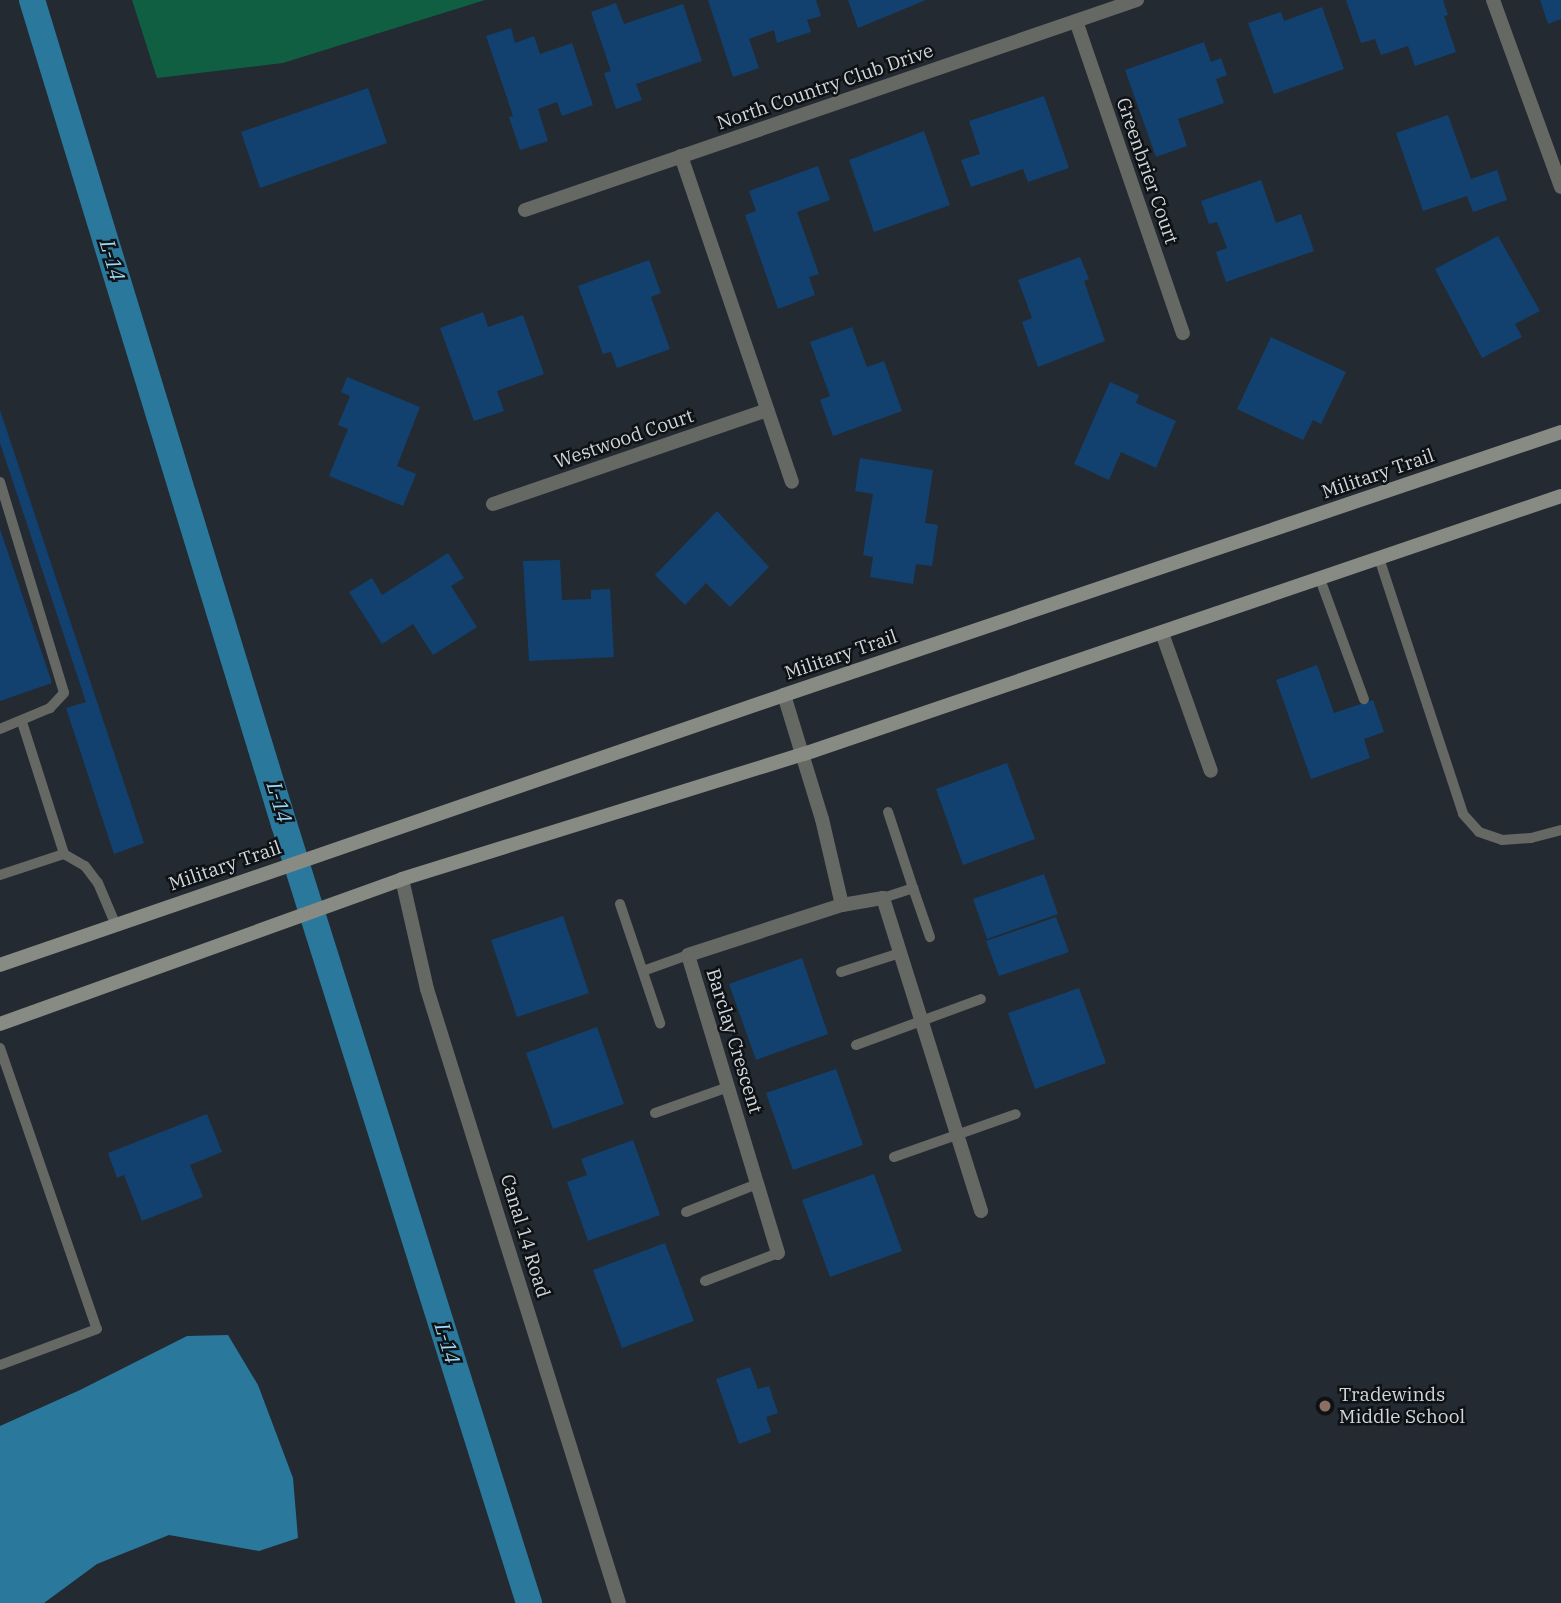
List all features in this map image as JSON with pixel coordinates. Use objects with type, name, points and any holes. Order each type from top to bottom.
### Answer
[{"type":"main road","name":"Military Trail","points":[[0,965],[343,845],[1561,432]]},
{"type":"main road","points":[[0,1024],[402,879],[804,754],[1561,496]]},
{"type":"street","name":"North Country Club Drive","points":[[525,210],[1137,0]]},
{"type":"street","points":[[1493,0],[1561,187]]},
{"type":"street","name":"Greenbrier Court","points":[[1076,21],[1182,333]]},
{"type":"street","points":[[681,156],[792,482]]},
{"type":"street","name":"Westwood Court","points":[[493,504],[767,410]]},
{"type":"street","points":[[1162,634],[1211,771]]},
{"type":"street","points":[[784,695],[804,754],[842,905]]},
{"type":"street","name":"Canal 14 Road","points":[[402,879],[427,989],[619,1603]]},
{"type":"street","points":[[883,898],[981,1211]]},
{"type":"street","name":"Barclay Crescent","points":[[778,1253],[688,955],[842,905],[883,898]]},
{"type":"lane","points":[[0,482],[64,693],[50,708],[0,729]]},
{"type":"lane","points":[[1379,558],[1463,814],[1479,832],[1502,840],[1531,838],[1561,830]]},
{"type":"lane","points":[[1320,579],[1364,699]]},
{"type":"lane","points":[[22,722],[64,854],[85,866],[92,874],[115,923]]},
{"type":"lane","points":[[888,812],[930,937]]},
{"type":"lane","points":[[0,874],[64,854]]},
{"type":"lane","points":[[883,898],[914,888]]},
{"type":"lane","points":[[620,904],[660,1023]]},
{"type":"lane","points":[[841,972],[900,953]]},
{"type":"lane","points":[[643,971],[688,955]]},
{"type":"lane","points":[[856,1045],[981,999]]},
{"type":"lane","points":[[0,1048],[97,1329],[0,1365]]},
{"type":"lane","points":[[655,1113],[728,1087]]},
{"type":"lane","points":[[894,1157],[1016,1114]]},
{"type":"lane","points":[[685,1212],[757,1184]]},
{"type":"lane","points":[[705,1281],[778,1253]]},
{"type":"green space","points":[[132,0],[485,0],[283,63],[157,78]]},
{"type":"water","points":[[228,1335],[258,1385],[293,1478],[298,1538],[259,1551],[169,1535],[97,1564],[44,1603],[0,1603],[0,1426],[80,1390],[187,1336]]},
{"type":"building","points":[[708,0],[816,0],[821,16],[807,20],[811,32],[777,43],[774,30],[749,39],[759,68],[733,77]]},
{"type":"building","points":[[848,0],[926,0],[858,28]]},
{"type":"building","points":[[1346,0],[1443,0],[1448,15],[1444,16],[1456,52],[1415,66],[1408,46],[1381,55],[1375,39],[1361,43]]},
{"type":"building","points":[[1540,0],[1561,0],[1561,19],[1548,24]]},
{"type":"building","points":[[616,3],[624,24],[683,4],[702,61],[636,84],[642,100],[616,109],[604,73],[611,71],[591,12]]},
{"type":"building","points":[[1322,7],[1344,69],[1274,94],[1248,23],[1281,12],[1284,21]]},
{"type":"building","points":[[511,28],[515,43],[534,36],[540,54],[572,43],[593,105],[562,116],[557,102],[538,109],[548,141],[520,150],[509,117],[513,116],[486,36]]},
{"type":"building","points":[[1204,42],[1211,62],[1221,58],[1227,75],[1216,79],[1224,103],[1178,119],[1187,146],[1156,157],[1125,70]]},
{"type":"building","points":[[368,88],[387,143],[260,188],[241,132]]},
{"type":"building","points":[[1044,96],[1069,168],[1028,182],[1023,169],[971,187],[961,160],[980,154],[969,121]]},
{"type":"building","points":[[1448,115],[1471,179],[1497,170],[1507,200],[1473,212],[1467,196],[1423,211],[1396,133]]},
{"type":"building","points":[[924,131],[950,205],[874,232],[849,160]]},
{"type":"building","points":[[818,166],[830,200],[797,212],[819,274],[809,277],[815,295],[778,309],[745,215],[756,211],[749,191]]},
{"type":"building","points":[[1261,180],[1276,223],[1301,214],[1314,251],[1226,282],[1216,252],[1227,248],[1217,222],[1209,224],[1201,201]]},
{"type":"building","points":[[1498,236],[1540,311],[1515,324],[1522,337],[1482,358],[1435,269]]},
{"type":"building","points":[[1080,257],[1089,279],[1084,281],[1105,341],[1038,367],[1022,322],[1032,318],[1018,280]]},
{"type":"building","points":[[649,260],[661,293],[651,297],[670,349],[617,368],[611,352],[603,354],[578,286]]},
{"type":"building","points":[[483,312],[488,327],[523,315],[544,374],[497,391],[504,411],[474,421],[440,328]]},
{"type":"building","points":[[852,327],[867,367],[884,361],[902,411],[833,436],[820,400],[830,396],[810,342]]},
{"type":"building","points":[[1271,337],[1346,372],[1321,424],[1313,420],[1303,440],[1237,409]]},
{"type":"building","points":[[347,377],[420,407],[397,466],[416,474],[403,506],[329,476],[348,429],[338,425],[350,396],[341,392]]},
{"type":"building","points":[[1110,382],[1139,395],[1136,403],[1176,421],[1156,468],[1121,452],[1109,480],[1074,464]]},
{"type":"building","points":[[0,410],[144,843],[114,854],[66,708],[86,702],[0,443]]},
{"type":"building","points":[[860,458],[933,470],[925,523],[938,525],[932,566],[916,564],[913,584],[870,577],[873,557],[863,555],[873,494],[855,491]]},
{"type":"building","points":[[717,511],[769,567],[730,607],[706,583],[685,605],[655,575]]},
{"type":"building","points":[[0,529],[52,683],[0,701]]},
{"type":"building","points":[[448,553],[464,578],[451,586],[477,627],[433,655],[413,624],[382,644],[349,592],[372,578],[382,595]]},
{"type":"building","points":[[560,560],[562,600],[591,599],[591,590],[610,589],[614,657],[529,661],[523,561]]},
{"type":"building","points":[[1317,665],[1334,713],[1373,700],[1384,732],[1364,739],[1370,758],[1311,779],[1276,680]]},
{"type":"building","points":[[1007,763],[1035,839],[963,865],[936,789]]},
{"type":"building","points":[[1044,874],[1058,914],[987,939],[973,899]]},
{"type":"building","points":[[563,916],[589,993],[517,1017],[491,940]]},
{"type":"building","points":[[1056,917],[1069,952],[999,976],[986,941]]},
{"type":"building","points":[[802,958],[828,1034],[756,1060],[729,984]]},
{"type":"building","points":[[1079,988],[1106,1063],[1035,1089],[1008,1013]]},
{"type":"building","points":[[597,1027],[624,1104],[553,1129],[526,1053]]},
{"type":"building","points":[[836,1069],[863,1145],[793,1170],[766,1093]]},
{"type":"building","points":[[207,1114],[222,1152],[190,1165],[203,1197],[142,1221],[124,1175],[117,1178],[108,1153]]},
{"type":"building","points":[[633,1140],[660,1215],[588,1241],[567,1182],[587,1175],[581,1159]]},
{"type":"building","points":[[874,1174],[902,1251],[830,1277],[802,1200]]},
{"type":"building","points":[[665,1243],[694,1321],[622,1348],[593,1270]]},
{"type":"building","points":[[750,1367],[758,1389],[769,1386],[778,1413],[766,1417],[771,1432],[739,1444],[716,1379]]},
{"type":"waterway","name":"L-14","points":[[32,0],[284,824],[529,1603]]},
{"type":"place","name":"Tradewinds Middle School","points":[[1325,1406]]}]
